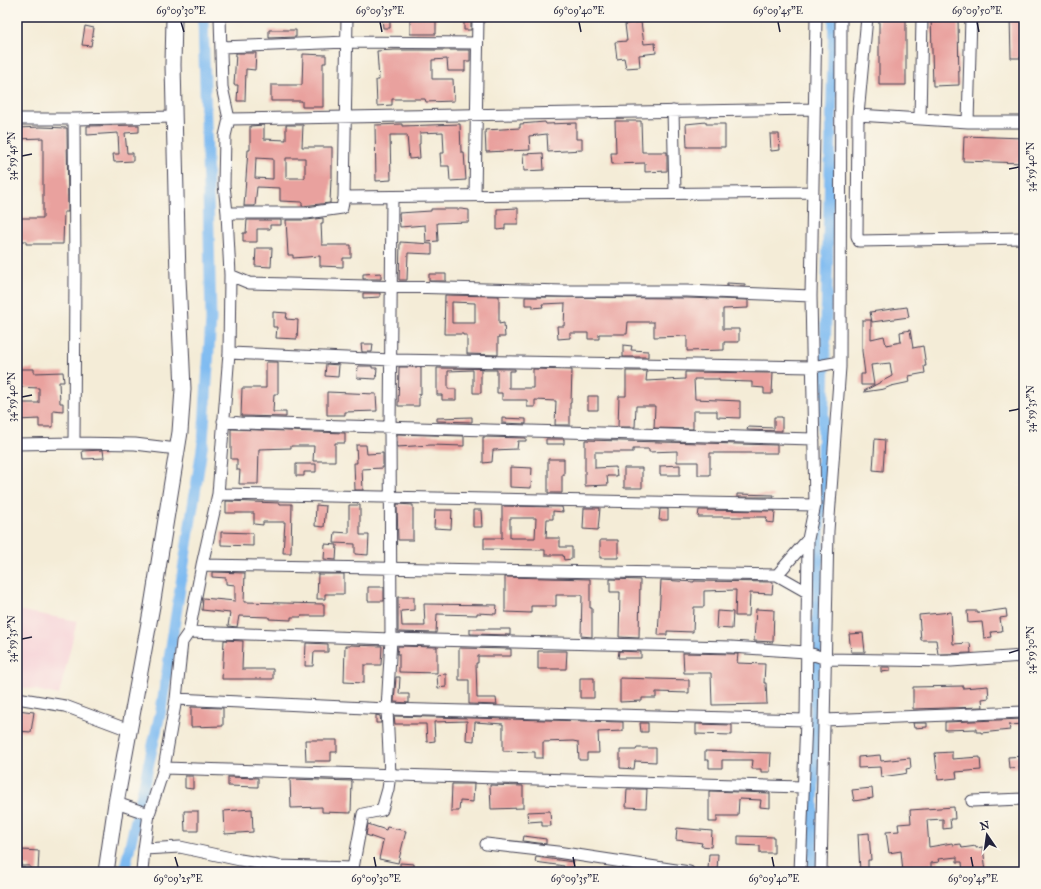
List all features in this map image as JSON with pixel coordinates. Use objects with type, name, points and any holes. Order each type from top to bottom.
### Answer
[{"type":"street","points":[[106,872],[116,803],[152,606],[180,432],[183,389],[174,118],[174,17]]},
{"type":"street","points":[[142,872],[149,814],[164,768],[176,699],[182,642],[189,632],[218,494],[229,353],[230,275],[224,178],[225,136],[229,119],[222,87],[220,17]]},
{"type":"street","points":[[227,214],[307,212],[342,208],[344,197],[347,17]]},
{"type":"street","points":[[475,195],[478,17]]},
{"type":"street","points":[[800,872],[806,720],[808,539],[815,505],[811,296],[816,17]]},
{"type":"street","points":[[821,872],[828,531],[840,362],[841,17]]},
{"type":"street","points":[[867,17],[858,115],[856,236],[859,242],[1024,238]]},
{"type":"street","points":[[920,119],[922,17]]},
{"type":"street","points":[[968,122],[971,17]]},
{"type":"street","points":[[221,47],[347,42],[477,44]]},
{"type":"street","points":[[229,119],[814,109]]},
{"type":"street","points":[[673,111],[675,192]]},
{"type":"street","points":[[858,115],[968,122],[1024,122]]},
{"type":"street","points":[[17,119],[174,118]]},
{"type":"street","points":[[74,119],[74,443]]},
{"type":"street","points":[[344,197],[675,192],[812,192]]},
{"type":"street","points":[[144,849],[180,847],[240,860],[278,866],[353,868],[363,814],[382,810],[390,775],[387,709],[392,639],[390,428],[392,360],[392,197]]},
{"type":"street","points":[[230,275],[249,283],[811,296]]},
{"type":"street","points":[[229,353],[392,360],[812,367],[840,362]]},
{"type":"street","points":[[223,421],[240,423],[390,428],[814,439]]},
{"type":"street","points":[[17,444],[135,444],[177,449]]},
{"type":"street","points":[[218,494],[815,505]]},
{"type":"street","points":[[777,575],[808,539]]},
{"type":"street","points":[[202,565],[777,575],[807,592]]},
{"type":"street","points":[[189,632],[392,639],[731,647],[806,652],[826,659],[951,661],[1024,656]]},
{"type":"street","points":[[17,698],[65,706],[129,730]]},
{"type":"street","points":[[176,699],[387,709],[806,720]]},
{"type":"street","points":[[824,720],[1024,712]]},
{"type":"street","points":[[164,768],[803,787]]},
{"type":"street","points":[[972,802],[1024,799]]},
{"type":"street","points":[[116,803],[149,814]]},
{"type":"street","points":[[486,844],[557,852],[689,872]]},
{"type":"shaded area","points":[[17,610],[77,621],[59,695],[17,686]]},
{"type":"building","points":[[382,17],[390,17],[390,28],[383,28]]},
{"type":"building","points":[[410,17],[436,17],[436,34],[410,34]]},
{"type":"building","points":[[464,17],[471,17],[471,30],[464,30]]},
{"type":"building","points":[[879,17],[906,17],[906,85],[879,85]]},
{"type":"building","points":[[931,17],[958,17],[959,85],[933,86]]},
{"type":"building","points":[[1010,17],[1024,17],[1024,58],[1011,58]]},
{"type":"building","points":[[641,22],[644,44],[655,43],[656,53],[639,55],[640,67],[626,68],[624,58],[617,59],[615,42],[627,41],[625,24]]},
{"type":"building","points":[[85,26],[94,28],[91,46],[82,45]]},
{"type":"building","points":[[269,30],[296,30],[296,37],[269,38]]},
{"type":"building","points":[[470,50],[470,61],[465,61],[465,71],[448,71],[447,59],[432,60],[432,79],[453,79],[454,101],[426,102],[425,99],[392,99],[392,105],[377,106],[376,80],[379,80],[377,51]]},
{"type":"building","points":[[236,53],[256,53],[255,70],[246,69],[245,101],[237,101],[238,85],[234,85]]},
{"type":"building","points":[[303,54],[326,55],[326,63],[323,63],[323,107],[302,107],[302,101],[271,101],[271,85],[302,85]]},
{"type":"building","points":[[615,121],[641,121],[642,152],[667,152],[667,171],[645,172],[645,163],[612,164],[611,153],[616,153]]},
{"type":"building","points":[[545,122],[546,124],[576,123],[576,139],[582,139],[582,150],[548,152],[547,134],[529,136],[530,150],[486,152],[485,130],[520,128],[520,124]]},
{"type":"building","points":[[706,122],[706,124],[725,124],[725,147],[687,147],[686,124]]},
{"type":"building","points":[[402,124],[402,126],[460,124],[461,152],[464,152],[466,180],[450,181],[449,166],[441,166],[440,153],[444,153],[443,132],[420,133],[420,158],[409,159],[407,135],[390,135],[391,180],[376,181],[375,125]]},
{"type":"building","points":[[139,125],[139,132],[125,133],[127,153],[133,153],[133,161],[114,162],[113,154],[119,154],[118,133],[87,135],[87,126]]},
{"type":"building","points":[[264,125],[264,139],[286,140],[286,125],[303,125],[302,147],[332,147],[330,203],[302,206],[302,202],[280,201],[280,188],[257,187],[255,206],[244,206],[248,150],[250,150],[250,126]],"holes":[[[256,158],[273,159],[273,179],[255,178]],[[286,158],[305,158],[305,178],[286,178]]]},
{"type":"building","points":[[17,128],[67,128],[68,212],[64,212],[63,244],[26,244],[26,241],[21,241],[21,218],[43,218],[43,138],[17,139]]},
{"type":"building","points":[[770,134],[779,134],[780,150],[771,151]]},
{"type":"building","points":[[964,136],[1024,138],[1024,163],[963,161]]},
{"type":"building","points":[[543,153],[544,170],[524,171],[523,154]]},
{"type":"building","points":[[518,208],[518,224],[505,224],[505,229],[497,230],[497,209]]},
{"type":"building","points":[[431,209],[469,210],[469,222],[437,223],[438,241],[426,242],[425,225],[400,227],[399,213],[431,211]]},
{"type":"building","points":[[323,218],[323,223],[321,223],[322,245],[351,245],[351,258],[343,258],[343,267],[320,266],[320,256],[293,258],[293,255],[288,255],[286,220]]},
{"type":"building","points":[[247,220],[281,220],[281,225],[270,225],[270,229],[257,229],[257,242],[243,242],[243,233],[246,233]]},
{"type":"building","points":[[400,242],[432,244],[432,254],[408,253],[407,280],[399,280]]},
{"type":"building","points":[[256,248],[272,248],[271,267],[255,266]]},
{"type":"building","points":[[381,273],[381,279],[363,279],[363,274]]},
{"type":"building","points":[[429,274],[446,274],[446,281],[429,281]]},
{"type":"building","points":[[727,283],[745,284],[745,286],[727,286]]},
{"type":"building","points":[[363,293],[380,293],[380,297],[363,298]]},
{"type":"building","points":[[445,295],[499,296],[499,324],[504,323],[505,337],[498,337],[498,355],[467,354],[467,335],[444,334]],"holes":[[[452,302],[475,303],[475,323],[452,323]]]},
{"type":"building","points":[[525,297],[748,300],[748,308],[723,309],[723,329],[739,329],[739,342],[724,342],[724,350],[687,351],[687,336],[654,337],[654,322],[628,322],[627,334],[599,334],[599,339],[588,339],[588,333],[570,333],[570,338],[558,339],[557,326],[564,326],[565,303],[542,304],[543,307],[533,308],[533,305],[525,305]]},
{"type":"building","points":[[907,307],[909,317],[872,322],[870,312]]},
{"type":"building","points":[[273,312],[287,313],[286,319],[298,320],[297,339],[276,338],[277,327],[273,327]]},
{"type":"building","points":[[862,320],[871,320],[871,339],[884,336],[886,345],[901,342],[900,332],[910,330],[913,348],[923,346],[926,366],[924,366],[925,373],[909,376],[910,382],[884,389],[864,392],[892,376],[890,363],[871,365],[874,385],[861,385],[861,374],[865,374],[862,351]]},
{"type":"building","points":[[361,344],[373,344],[372,352],[362,352]]},
{"type":"building","points":[[623,345],[632,346],[631,350],[648,351],[648,357],[623,357]]},
{"type":"building","points":[[266,362],[278,362],[278,394],[274,394],[273,412],[286,412],[286,417],[241,416],[242,388],[266,388]]},
{"type":"building","points":[[326,364],[339,365],[338,377],[325,376]]},
{"type":"building","points":[[358,366],[372,366],[372,368],[377,368],[376,379],[357,378]]},
{"type":"building","points":[[399,367],[421,367],[421,394],[419,394],[419,406],[398,406]]},
{"type":"building","points":[[437,368],[515,369],[515,371],[509,371],[509,388],[533,388],[533,369],[572,370],[570,425],[555,425],[556,401],[535,400],[535,407],[527,407],[527,400],[502,400],[502,393],[497,393],[497,370],[481,370],[481,393],[473,393],[473,370],[448,371],[448,389],[456,389],[456,400],[442,400],[442,395],[437,395]]},
{"type":"building","points":[[17,369],[34,369],[34,373],[63,372],[64,382],[59,382],[60,403],[63,403],[63,411],[53,410],[53,427],[39,427],[39,419],[17,420],[17,403],[39,403],[39,388],[17,387]]},
{"type":"building","points":[[626,371],[647,371],[646,381],[685,379],[685,372],[773,373],[772,394],[764,394],[764,388],[752,387],[752,382],[719,381],[719,379],[694,379],[695,399],[740,401],[740,418],[717,417],[717,411],[693,411],[693,429],[654,428],[655,406],[636,406],[635,427],[618,427],[619,396],[626,396]]},
{"type":"building","points":[[327,392],[376,394],[377,411],[345,412],[345,415],[327,415]]},
{"type":"building","points":[[588,396],[598,396],[598,410],[588,410]]},
{"type":"building","points":[[472,417],[472,422],[437,421],[437,418]]},
{"type":"building","points":[[774,417],[782,417],[782,431],[747,430],[748,427],[774,428]]},
{"type":"building","points":[[502,418],[526,419],[526,424],[502,423]]},
{"type":"building","points":[[231,429],[345,433],[345,443],[335,443],[335,461],[313,461],[314,446],[291,446],[291,448],[259,449],[258,484],[239,484],[240,470],[237,470],[237,459],[231,459]]},
{"type":"building","points":[[397,434],[464,436],[464,446],[431,445],[397,447]]},
{"type":"building","points":[[483,437],[526,438],[526,441],[518,441],[517,449],[493,450],[492,462],[483,463]]},
{"type":"building","points":[[546,439],[564,439],[564,444],[546,444]]},
{"type":"building","points":[[875,439],[885,440],[883,471],[873,470]]},
{"type":"building","points":[[585,440],[777,445],[777,453],[710,453],[710,475],[698,475],[698,462],[677,462],[677,451],[649,452],[649,449],[633,449],[633,452],[595,452],[595,468],[616,467],[617,476],[607,476],[608,485],[585,486]]},
{"type":"building","points":[[356,445],[366,445],[367,454],[383,453],[383,468],[362,469],[363,490],[355,490],[354,463],[357,463]]},
{"type":"building","points":[[103,450],[104,458],[83,459],[82,451]]},
{"type":"building","points":[[548,459],[564,459],[562,493],[548,493]]},
{"type":"building","points":[[296,464],[316,464],[316,472],[304,472],[304,476],[296,476]]},
{"type":"building","points":[[680,465],[680,475],[660,475],[660,466]]},
{"type":"building","points":[[510,467],[532,468],[531,488],[510,487]]},
{"type":"building","points":[[624,468],[642,468],[642,488],[624,488]]},
{"type":"building","points":[[737,494],[774,495],[774,497],[737,497]]},
{"type":"building","points":[[226,501],[292,504],[291,553],[283,553],[285,522],[263,522],[263,525],[254,524],[254,513],[226,513]]},
{"type":"building","points":[[397,504],[413,505],[413,540],[398,540]]},
{"type":"building","points":[[316,505],[326,506],[324,527],[315,526]]},
{"type":"building","points":[[349,505],[360,505],[360,535],[369,535],[368,555],[355,554],[355,544],[334,543],[335,532],[349,533]]},
{"type":"building","points":[[502,506],[562,507],[563,512],[553,511],[553,519],[547,519],[546,538],[560,538],[560,547],[572,547],[572,559],[564,560],[563,555],[545,555],[545,550],[484,549],[484,538],[502,538]],"holes":[[[510,518],[536,518],[535,538],[510,538]]]},
{"type":"building","points":[[584,508],[600,508],[598,530],[583,529]]},
{"type":"building","points":[[660,509],[668,509],[668,520],[659,520]]},
{"type":"building","points":[[435,510],[452,510],[451,529],[434,528]]},
{"type":"building","points":[[473,510],[481,510],[482,527],[473,527]]},
{"type":"building","points":[[699,510],[775,511],[774,523],[766,522],[767,517],[698,517]]},
{"type":"building","points":[[221,532],[253,533],[253,546],[221,545]]},
{"type":"building","points":[[600,540],[618,540],[618,558],[600,558]]},
{"type":"building","points":[[325,544],[337,545],[336,560],[324,559]]},
{"type":"building","points":[[212,572],[245,573],[244,602],[324,604],[324,616],[291,617],[291,620],[269,619],[269,617],[239,616],[237,627],[228,626],[230,613],[202,610],[203,598],[235,601],[235,585],[226,584],[226,578],[212,577]]},
{"type":"building","points":[[318,574],[344,574],[344,594],[325,594],[325,599],[317,599]]},
{"type":"building","points":[[505,577],[590,579],[592,637],[581,636],[582,595],[556,595],[556,606],[531,606],[531,613],[505,612]]},
{"type":"building","points":[[610,579],[640,580],[639,638],[619,637],[620,592],[610,592]]},
{"type":"building","points":[[661,580],[694,582],[773,582],[772,594],[750,593],[749,616],[735,616],[736,590],[704,591],[704,607],[694,607],[693,632],[667,631],[667,635],[658,635]]},
{"type":"building","points":[[368,587],[384,587],[384,601],[368,601]]},
{"type":"building","points":[[398,597],[414,597],[414,610],[401,611],[402,626],[425,626],[424,604],[497,605],[496,614],[437,614],[436,633],[398,632]]},
{"type":"building","points":[[756,609],[774,610],[773,642],[754,641]]},
{"type":"building","points":[[1006,609],[1007,617],[1000,618],[1002,631],[991,632],[992,637],[984,638],[982,622],[968,623],[967,611],[978,611],[978,613]]},
{"type":"building","points":[[717,611],[733,612],[732,629],[716,628]]},
{"type":"building","points":[[951,612],[953,644],[970,643],[971,653],[938,654],[936,640],[921,640],[919,615]]},
{"type":"building","points":[[470,629],[510,629],[510,635],[470,634]]},
{"type":"building","points":[[863,633],[865,652],[851,652],[849,634]]},
{"type":"building","points":[[224,640],[243,641],[242,669],[273,669],[273,679],[222,679]]},
{"type":"building","points":[[306,643],[328,644],[328,652],[314,652],[313,666],[305,666]]},
{"type":"building","points":[[345,646],[382,646],[381,665],[364,665],[364,683],[344,682]]},
{"type":"building","points":[[398,646],[437,647],[437,673],[399,672],[399,654],[397,654]]},
{"type":"building","points":[[459,648],[511,649],[511,656],[478,656],[478,663],[476,663],[477,698],[496,698],[497,705],[469,704],[469,680],[459,680]]},
{"type":"building","points":[[538,651],[567,651],[566,669],[538,669]]},
{"type":"building","points":[[619,651],[641,652],[641,658],[618,658]]},
{"type":"building","points":[[683,653],[738,654],[737,663],[765,664],[764,683],[766,683],[767,704],[712,705],[711,673],[684,673]]},
{"type":"building","points":[[881,667],[890,667],[890,671],[881,672]]},
{"type":"building","points":[[446,674],[446,687],[438,688],[437,675]]},
{"type":"building","points":[[396,677],[400,677],[399,694],[409,694],[409,703],[394,702]]},
{"type":"building","points":[[580,678],[594,678],[594,698],[580,698]]},
{"type":"building","points":[[620,678],[689,680],[689,693],[656,692],[656,698],[642,698],[642,701],[620,702]]},
{"type":"building","points":[[963,686],[963,688],[988,686],[989,698],[982,699],[983,707],[913,709],[913,687]]},
{"type":"building","points":[[191,707],[223,708],[223,726],[191,727]]},
{"type":"building","points":[[17,710],[34,712],[31,732],[17,731]]},
{"type":"building","points":[[376,715],[380,716],[381,723],[376,723]]},
{"type":"building","points":[[394,716],[623,722],[623,731],[598,732],[599,753],[587,753],[587,760],[579,760],[578,742],[573,741],[543,742],[543,758],[535,758],[535,752],[503,751],[503,724],[475,722],[474,741],[466,740],[467,721],[434,722],[435,741],[427,742],[426,724],[395,724]]},
{"type":"building","points":[[1024,719],[1024,724],[1009,725],[1010,730],[981,733],[976,732],[976,729],[945,730],[945,722]]},
{"type":"building","points":[[640,723],[648,723],[648,732],[641,732]]},
{"type":"building","points":[[913,723],[927,723],[927,727],[914,728]]},
{"type":"building","points":[[696,724],[732,725],[732,735],[696,734]]},
{"type":"building","points":[[305,740],[337,740],[337,752],[331,752],[331,761],[306,761]]},
{"type":"building","points":[[637,748],[656,748],[656,762],[635,761],[634,769],[620,768],[620,750],[636,750]]},
{"type":"building","points":[[705,751],[771,753],[770,772],[761,772],[761,769],[752,769],[753,760],[722,760],[722,768],[709,768],[709,760],[705,760]]},
{"type":"building","points":[[952,752],[952,759],[980,757],[981,770],[956,772],[957,778],[938,780],[935,753]]},
{"type":"building","points":[[880,755],[881,761],[910,758],[911,768],[906,769],[907,773],[881,777],[880,767],[858,768],[858,757]]},
{"type":"building","points":[[1024,756],[1024,767],[1009,768],[1008,757]]},
{"type":"building","points":[[185,776],[193,776],[193,789],[185,788]]},
{"type":"building","points":[[228,777],[258,778],[258,787],[228,786]]},
{"type":"building","points":[[290,779],[352,781],[351,813],[322,812],[322,807],[291,808]]},
{"type":"building","points":[[452,784],[474,784],[473,802],[460,801],[459,811],[451,811]]},
{"type":"building","points":[[490,785],[523,786],[523,808],[491,809]]},
{"type":"building","points":[[872,788],[873,798],[854,801],[852,790]]},
{"type":"building","points":[[627,789],[647,789],[646,808],[626,807]]},
{"type":"building","points":[[709,791],[770,793],[770,808],[760,807],[761,800],[739,799],[738,816],[717,816],[717,822],[709,822]]},
{"type":"building","points":[[954,807],[955,819],[950,819],[951,828],[943,829],[943,819],[927,820],[929,847],[952,843],[953,845],[961,844],[962,848],[976,846],[976,848],[983,847],[986,872],[963,872],[962,862],[957,862],[957,857],[938,859],[939,862],[931,863],[931,872],[903,872],[901,851],[889,853],[886,832],[899,831],[898,824],[911,823],[910,810]]},
{"type":"building","points":[[252,809],[253,832],[225,834],[224,811]]},
{"type":"building","points":[[184,811],[198,811],[198,831],[185,831]]},
{"type":"building","points":[[550,811],[551,826],[542,826],[542,821],[528,822],[527,812]]},
{"type":"building","points":[[368,824],[386,830],[387,827],[406,831],[398,863],[379,859],[383,841],[366,835]]},
{"type":"building","points":[[677,828],[712,831],[711,847],[701,846],[702,843],[676,840]]},
{"type":"building","points":[[869,833],[871,860],[868,860],[868,872],[860,872],[858,834]]},
{"type":"building","points":[[524,836],[546,839],[546,844],[523,841]]},
{"type":"building","points":[[738,836],[774,837],[774,853],[760,853],[760,846],[738,845]]},
{"type":"building","points":[[22,850],[39,851],[38,872],[30,872],[30,866],[21,866]]},
{"type":"building","points":[[709,854],[718,854],[717,871],[708,870]]},
{"type":"building","points":[[536,857],[573,862],[571,872],[563,872],[564,866],[535,862]]},
{"type":"building","points":[[400,863],[414,864],[414,872],[400,872]]},
{"type":"waterway","points":[[124,872],[161,710],[203,442],[211,319],[203,17]]},
{"type":"waterway","points":[[812,872],[819,544],[834,17]]}]
